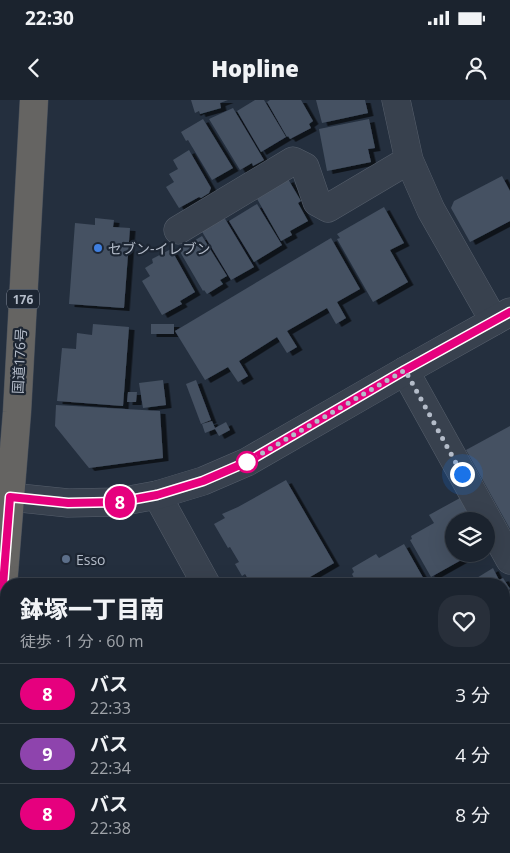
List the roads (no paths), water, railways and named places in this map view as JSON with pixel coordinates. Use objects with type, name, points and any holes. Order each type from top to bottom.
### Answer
[{"type":"highway","name":"国道176号","points":[[2,578],[5,497],[17,412],[34,100]]},
{"type":"street","points":[[5,497],[68,503],[119,502],[157,495],[203,481],[247,462],[502,316],[431,210],[409,160],[396,100]]},
{"type":"street","points":[[178,230],[293,161],[305,167],[317,202],[328,208],[409,160]]},
{"type":"street","points":[[405,370],[510,560]]},
{"type":"street","points":[[157,495],[203,578]]},
{"type":"place","name":"セブン-イレブン","points":[[98,248]]},
{"type":"place","name":"Esso","points":[[66,559]]}]
